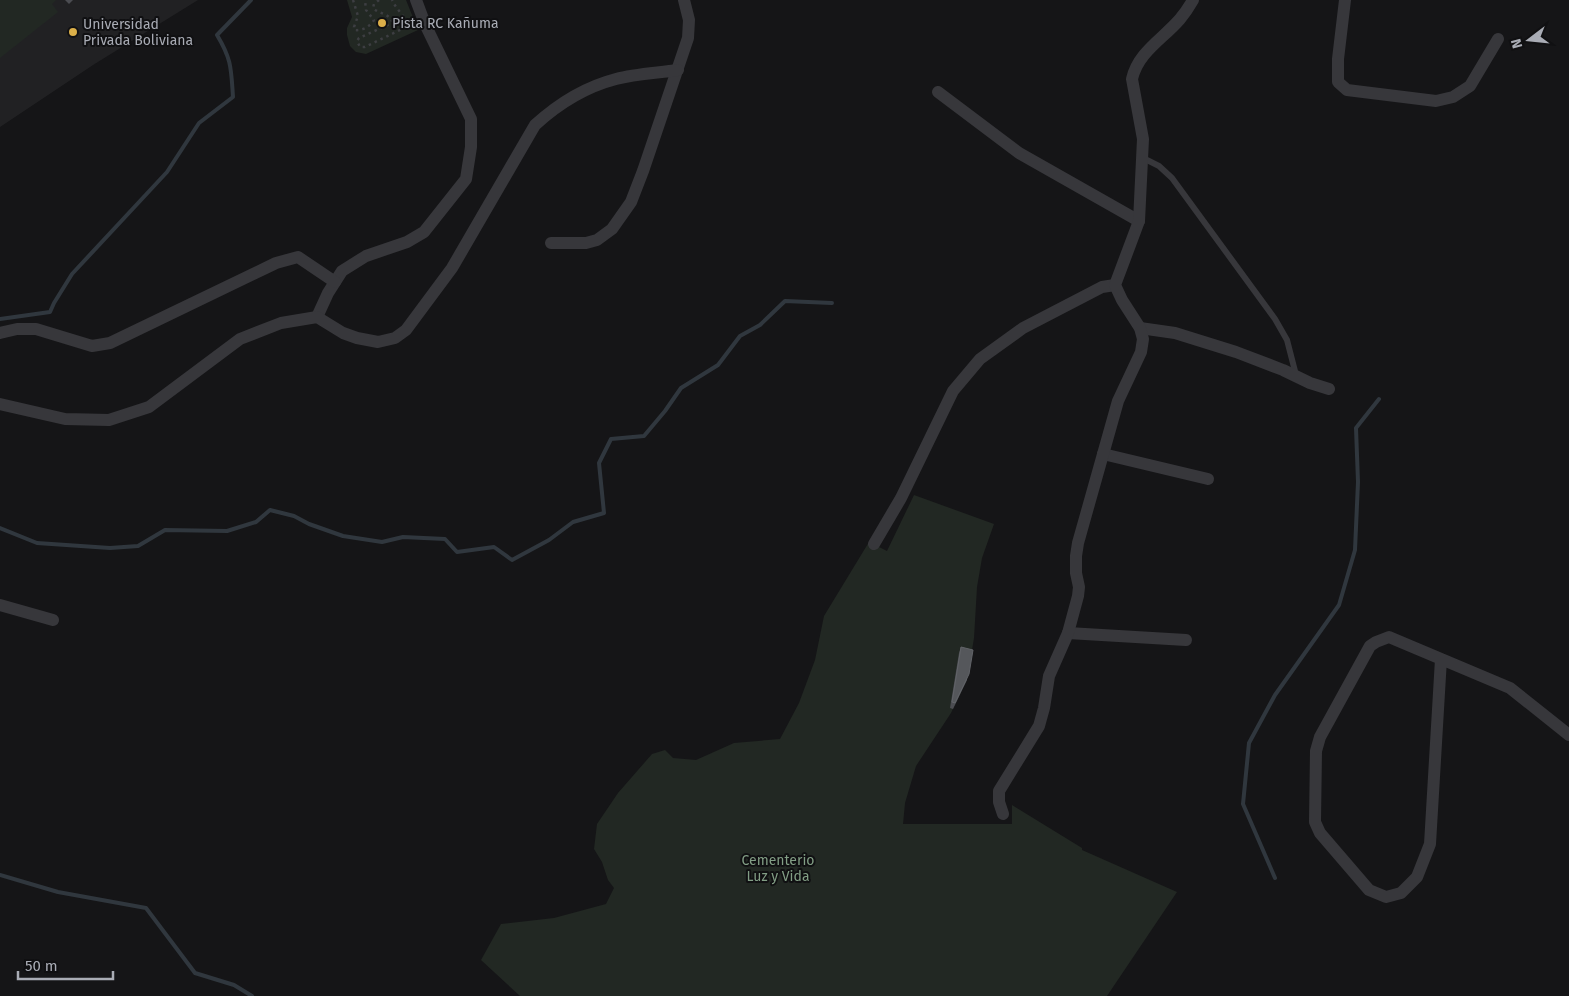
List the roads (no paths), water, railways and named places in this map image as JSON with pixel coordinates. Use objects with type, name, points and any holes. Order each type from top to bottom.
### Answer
[{"type":"street","points":[[317,317],[342,271],[366,256],[407,242],[424,232],[466,179],[471,147],[470,119],[416,0]]},
{"type":"street","points":[[551,243],[586,243],[598,240],[612,228],[631,202],[688,38],[689,20],[684,0]]},
{"type":"street","points":[[1003,814],[999,802],[999,791],[1039,726],[1049,676],[1068,633],[1079,587],[1076,573],[1078,543],[1118,401],[1141,352],[1143,339],[1140,328],[1115,285],[1138,221],[1143,140],[1132,79],[1134,70],[1146,53],[1179,21],[1193,0]]},
{"type":"street","points":[[1345,0],[1338,59],[1338,82],[1348,90],[1436,101],[1453,96],[1470,86],[1498,39]]},
{"type":"street","points":[[0,404],[65,418],[109,420],[149,407],[240,339],[281,323],[317,317],[343,334],[357,338],[378,342],[395,338],[406,330],[452,268],[535,126],[554,108],[582,92],[616,79],[678,70]]},
{"type":"street","points":[[938,92],[1019,152],[1138,221]]},
{"type":"street","points":[[0,333],[17,329],[36,329],[92,346],[110,343],[276,263],[298,257],[335,282]]},
{"type":"street","points":[[874,544],[901,498],[953,390],[980,359],[1023,328],[1102,287],[1115,285]]},
{"type":"street","points":[[1140,328],[1175,333],[1236,352],[1329,389]]},
{"type":"street","points":[[1103,454],[1208,479]]},
{"type":"street","points":[[0,605],[53,620]]},
{"type":"street","points":[[1068,633],[1186,640]]},
{"type":"street","points":[[1441,659],[1430,844],[1417,877],[1401,893],[1386,897],[1369,890],[1320,833],[1315,822],[1316,751],[1320,737],[1370,646],[1389,637],[1510,688],[1569,735]]},
{"type":"lane","points":[[1143,158],[1159,166],[1172,178],[1275,319],[1287,340],[1296,377]]},
{"type":"waterway","points":[[0,319],[50,312],[72,274],[167,172],[199,123],[233,97],[230,65],[226,51],[217,35],[251,0]]},
{"type":"waterway","points":[[0,528],[37,543],[110,548],[138,546],[165,530],[227,531],[256,522],[270,510],[294,516],[309,524],[343,536],[382,542],[403,537],[445,539],[457,552],[494,547],[512,560],[549,540],[573,522],[604,513],[599,463],[611,439],[644,436],[681,388],[718,365],[740,336],[760,325],[785,301],[832,303]]},
{"type":"waterway","points":[[1275,878],[1243,804],[1249,743],[1275,695],[1339,605],[1355,550],[1358,482],[1356,428],[1379,399]]},
{"type":"waterway","points":[[0,875],[58,892],[146,908],[195,973],[234,985],[252,996]]},
{"type":"place","name":"Pista RC Kañuma","points":[[382,23]]},
{"type":"place","name":"Universidad Privada Boliviana","points":[[73,32]]},
{"type":"park label","name":"Cementerio Luz y Vida","points":[[778,868]]}]
